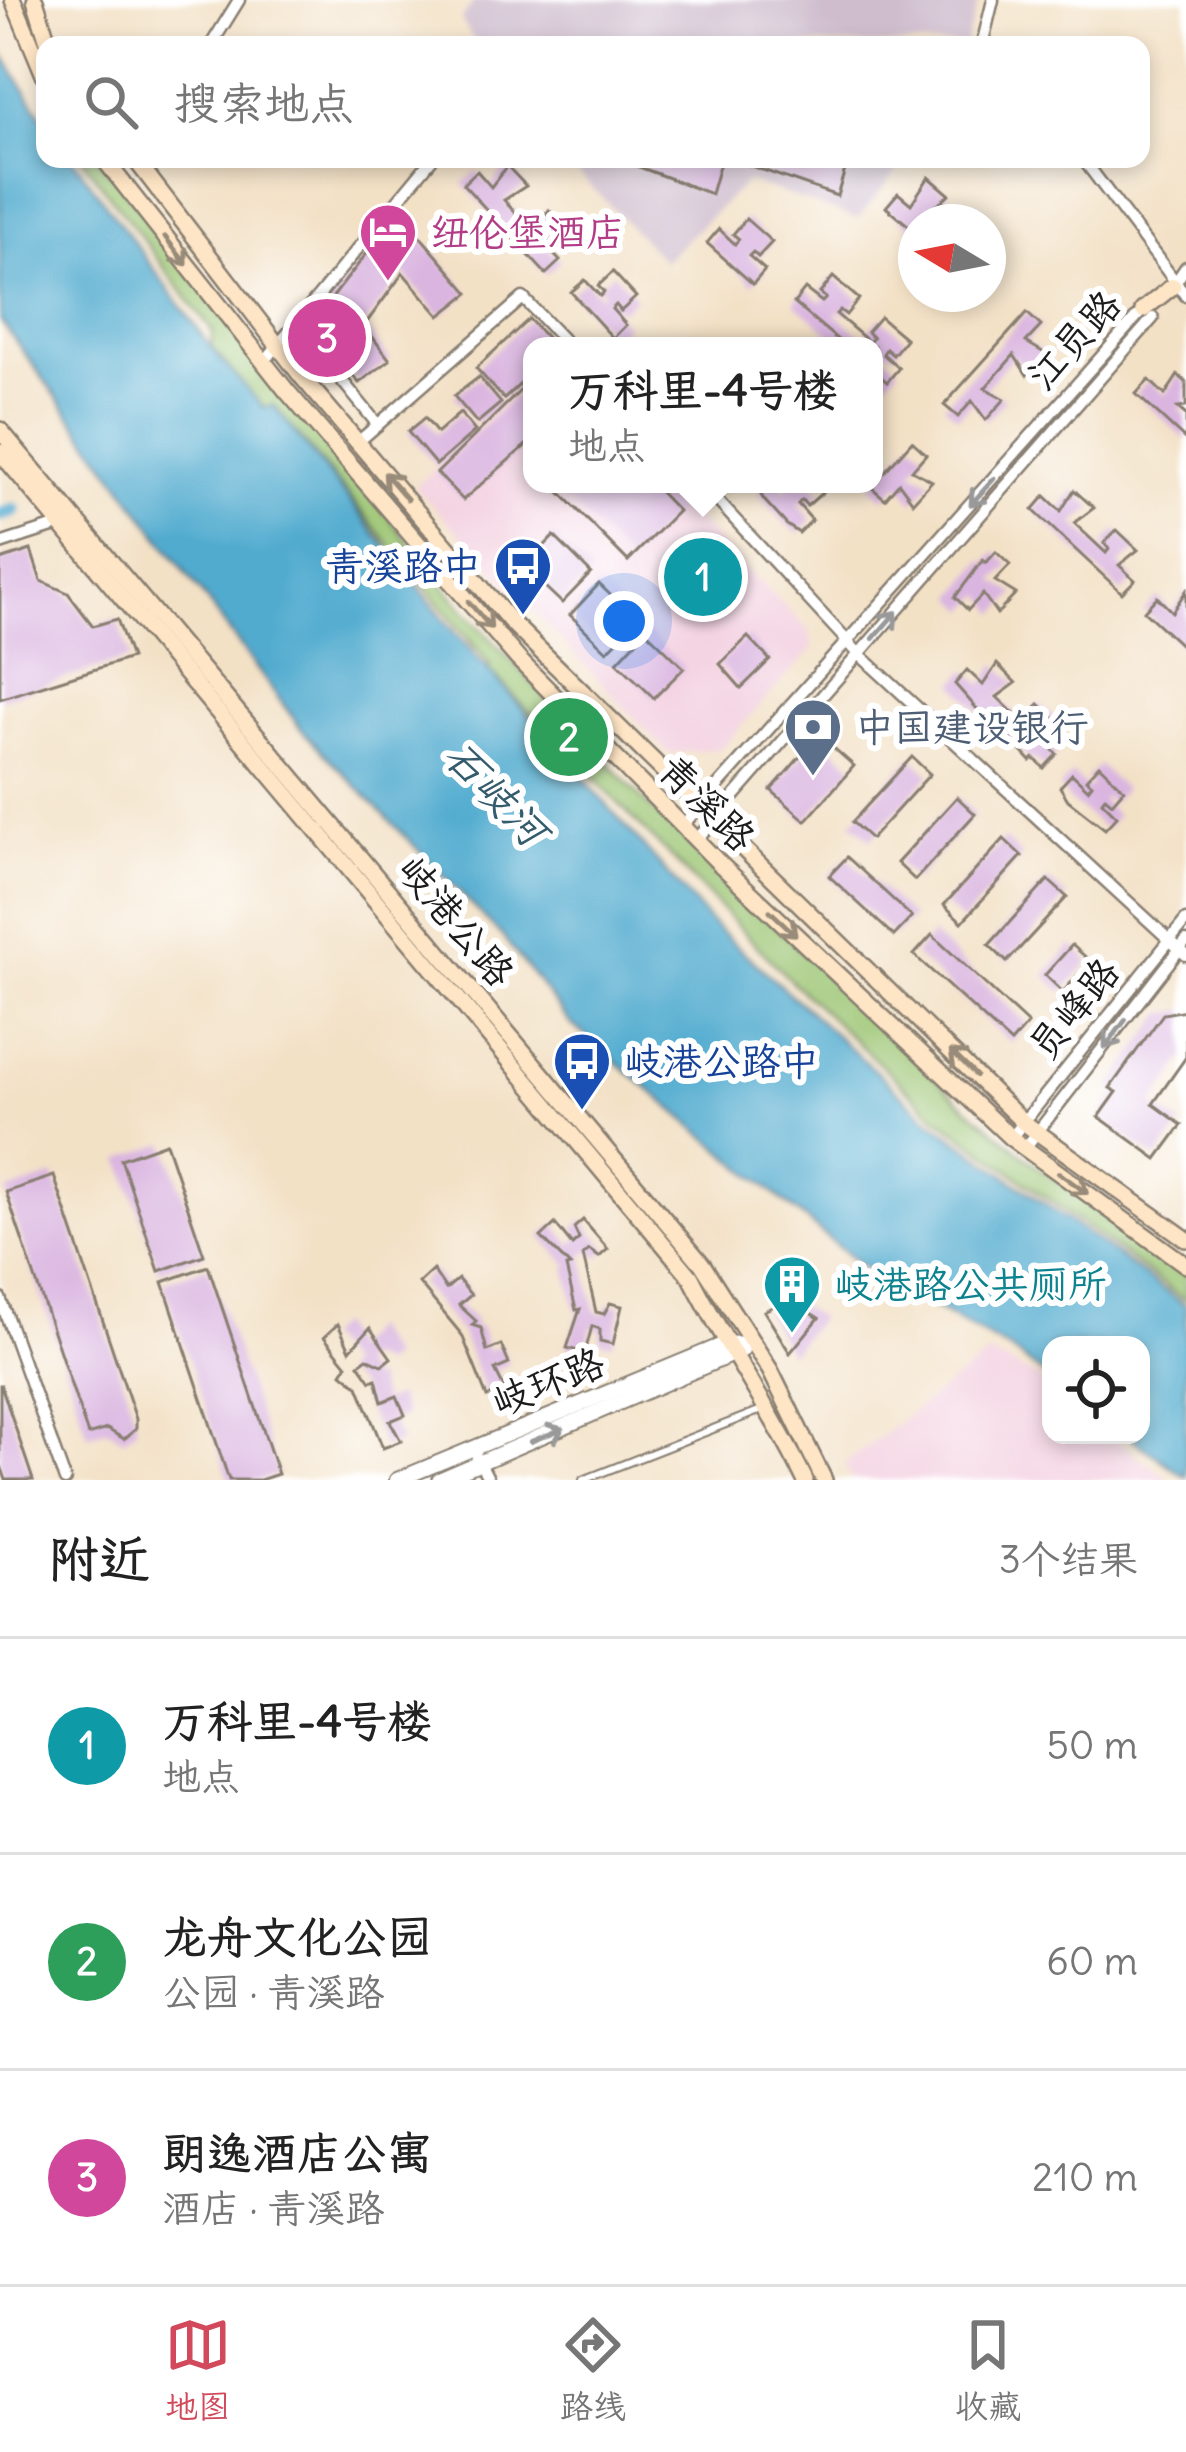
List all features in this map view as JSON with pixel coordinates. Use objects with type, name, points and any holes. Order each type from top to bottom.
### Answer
[{"type":"main road","points":[[13,0],[36,55]]},
{"type":"main road","points":[[35,0],[46,36]]},
{"type":"main road","name":"青溪路","points":[[112,168],[264,362],[518,659],[697,839],[1018,1143],[1186,1264]]},
{"type":"main road","name":"青溪路","points":[[142,168],[279,347],[511,622],[1023,1121],[1186,1239]]},
{"type":"main road","name":"江员路","points":[[1148,314],[1180,291]]},
{"type":"main road","name":"岐港公路","points":[[0,430],[69,521],[691,1276],[729,1351],[770,1407],[805,1480]]},
{"type":"main road","name":"岐港公路","points":[[0,452],[69,521],[702,1264],[770,1370],[824,1480]]},
{"type":"street","points":[[217,36],[239,0]]},
{"type":"street","points":[[984,36],[993,0]]},
{"type":"street","points":[[264,362],[425,168]]},
{"type":"street","points":[[1090,168],[1180,291]]},
{"type":"street","points":[[1180,291],[1186,267]]},
{"type":"street","points":[[358,442],[523,298],[560,337]]},
{"type":"street","name":"江员路","points":[[683,825],[1148,314]]},
{"type":"street","name":"江员路","points":[[697,839],[1148,314]]},
{"type":"street","points":[[327,362],[378,425]]},
{"type":"street","points":[[710,493],[859,655],[1180,946]]},
{"type":"street","points":[[0,544],[69,521]]},
{"type":"street","name":"员峰路","points":[[1018,1143],[1038,1134],[1180,946],[1186,920]]},
{"type":"street","name":"员峰路","points":[[1018,1143],[1023,1121],[1180,946]]},
{"type":"street","points":[[0,1298],[64,1480]]},
{"type":"street","name":"岐环路","points":[[397,1480],[477,1456],[750,1342]]},
{"type":"street","points":[[477,1456],[489,1480]]},
{"type":"street","name":"岐环路","points":[[439,1480],[477,1456]]},
{"type":"lane","points":[[583,1480],[770,1407]]},
{"type":"shaded area","points":[[475,0],[979,0],[968,36],[471,36],[461,20]]},
{"type":"shaded area","points":[[573,168],[900,168],[858,219],[747,181],[664,261]]},
{"type":"shaded area","points":[[523,386],[523,493],[668,493],[809,630],[813,648],[720,749],[668,753],[415,487]]},
{"type":"shaded area","points":[[989,1354],[1042,1381],[1042,1444],[1121,1444],[1170,1480],[852,1480],[844,1464]]},
{"type":"green space","points":[[89,168],[107,168],[462,608],[649,806],[962,1103],[1037,1166],[1186,1273],[1186,1301],[936,1116],[792,982],[487,668],[490,665],[274,406],[264,409],[212,348],[213,332]]},
{"type":"water","name":"石岐河","points":[[0,50],[36,107],[36,168],[80,168],[220,359],[264,408],[273,405],[447,623],[710,922],[931,1121],[1186,1306],[1186,1477],[1140,1444],[1150,1444],[1150,1336],[1042,1336],[1042,1373],[1010,1350],[860,1265],[570,1023],[502,936],[302,730],[0,320]]},
{"type":"building","points":[[509,168],[526,186],[504,200],[533,232],[549,210],[567,231],[545,245],[560,261],[546,274],[463,184],[477,171],[491,187]]},
{"type":"building","points":[[642,168],[718,168],[711,194]]},
{"type":"building","points":[[757,168],[846,168],[837,196]]},
{"type":"building","points":[[929,177],[949,194],[938,204],[911,204]]},
{"type":"building","points":[[898,193],[911,204],[898,204],[898,217],[886,207]]},
{"type":"building","points":[[746,219],[772,242],[758,257],[753,252],[749,256],[765,270],[753,284],[707,243],[719,229],[735,244],[739,239],[733,234]]},
{"type":"building","points":[[388,226],[403,240],[413,228],[469,293],[440,316],[403,273],[364,326],[390,360],[359,383],[311,325]]},
{"type":"building","points":[[613,272],[636,297],[621,311],[616,305],[612,309],[626,325],[614,337],[571,292],[585,280],[600,296],[604,292],[598,286]]},
{"type":"building","points":[[833,277],[859,299],[846,315],[840,310],[836,314],[863,337],[834,337],[794,303],[805,289],[822,302],[826,298],[820,293]]},
{"type":"building","points":[[1027,313],[1041,326],[1026,342],[1046,354],[1027,375],[1014,355],[985,388],[1005,399],[986,420],[972,401],[958,417],[944,405]]},
{"type":"building","points":[[880,317],[906,339],[893,355],[886,349],[883,354],[883,337],[867,332]]},
{"type":"building","points":[[529,319],[546,337],[523,337],[523,381],[504,399],[476,368]]},
{"type":"building","points":[[883,354],[899,368],[887,382],[883,378]]},
{"type":"building","points":[[1178,375],[1186,382],[1186,407],[1178,408],[1186,415],[1186,440],[1136,394],[1149,380],[1165,395]]},
{"type":"building","points":[[479,377],[501,403],[477,423],[454,396]]},
{"type":"building","points":[[523,388],[523,448],[463,500],[437,473]]},
{"type":"building","points":[[460,413],[475,431],[436,465],[408,432],[425,418],[437,433]]},
{"type":"building","points":[[912,441],[926,454],[912,470],[932,481],[913,502],[899,483],[885,499],[878,493],[883,493],[883,474]]},
{"type":"building","points":[[1074,490],[1094,508],[1074,523],[1106,553],[1109,549],[1104,543],[1117,530],[1138,550],[1119,565],[1135,580],[1122,593],[1033,510],[1045,496],[1061,511]]},
{"type":"building","points":[[561,493],[661,493],[678,511],[628,561]]},
{"type":"building","points":[[760,493],[822,493],[807,506],[802,500],[798,504],[812,520],[799,533]]},
{"type":"building","points":[[554,536],[591,573],[562,603],[524,567]]},
{"type":"building","points":[[699,544],[736,580],[707,611],[669,575]]},
{"type":"building","points":[[31,550],[41,581],[68,593],[93,626],[117,619],[131,658],[0,699],[0,560]]},
{"type":"building","points":[[996,552],[1010,565],[995,581],[1016,594],[997,614],[983,594],[968,610],[955,597],[983,560],[986,563]]},
{"type":"building","points":[[599,584],[637,621],[607,651],[570,615]]},
{"type":"building","points":[[1186,591],[1186,650],[1144,611],[1157,597],[1172,612]]},
{"type":"building","points":[[646,631],[684,668],[654,698],[617,662]]},
{"type":"building","points":[[748,637],[770,660],[741,688],[720,664]]},
{"type":"building","points":[[997,664],[1016,683],[997,697],[1028,727],[1032,723],[1026,718],[1039,704],[1064,728],[1052,741],[1045,735],[1041,739],[1057,754],[1044,768],[1034,758],[1031,761],[989,716],[986,719],[955,684],[967,670],[983,685]]},
{"type":"building","name":"中国建设银行","points":[[819,735],[854,766],[806,821],[771,790]]},
{"type":"building","points":[[912,757],[930,774],[871,839],[852,822]]},
{"type":"building","points":[[1099,765],[1124,789],[1112,803],[1105,797],[1102,801],[1117,816],[1105,829],[1068,800],[1060,787],[1072,774],[1088,789],[1092,784],[1086,779]]},
{"type":"building","points":[[957,797],[975,814],[915,880],[897,863]]},
{"type":"building","points":[[1004,839],[1022,856],[962,922],[944,905]]},
{"type":"building","points":[[847,857],[912,917],[894,936],[829,876]]},
{"type":"building","points":[[1048,880],[1067,897],[1007,962],[989,945]]},
{"type":"building","points":[[932,935],[1028,1024],[1011,1043],[914,955]]},
{"type":"building","points":[[1072,945],[1090,961],[1063,992],[1045,975]]},
{"type":"building","points":[[1186,1010],[1186,1057],[1153,1104],[1182,1125],[1157,1159],[1099,1117],[1117,1092],[1110,1088],[1163,1014]]},
{"type":"building","points":[[166,1143],[204,1255],[159,1271],[121,1159]]},
{"type":"building","points":[[54,1176],[136,1419],[136,1429],[124,1439],[107,1429],[88,1435],[6,1192]]},
{"type":"building","points":[[583,1220],[608,1249],[599,1257],[589,1250],[583,1255],[596,1312],[604,1314],[610,1303],[622,1306],[613,1344],[600,1341],[600,1329],[592,1326],[585,1353],[567,1348],[580,1309],[576,1310],[566,1267],[570,1266],[541,1237],[555,1224],[572,1245],[579,1239],[574,1228]]},
{"type":"building","points":[[208,1266],[278,1474],[260,1480],[229,1480],[163,1282]]},
{"type":"building","points":[[433,1270],[446,1289],[458,1279],[471,1295],[459,1305],[476,1321],[472,1325],[481,1328],[487,1351],[501,1345],[509,1364],[495,1370],[505,1390],[487,1397],[462,1335],[419,1283]]},
{"type":"building","name":"岐港路公共厕所","points":[[788,1299],[819,1318],[790,1353],[764,1311]]},
{"type":"building","points":[[338,1324],[350,1350],[370,1328],[391,1358],[382,1365],[367,1358],[359,1364],[371,1381],[376,1379],[382,1402],[397,1396],[405,1415],[390,1421],[401,1441],[383,1448],[358,1386],[342,1373],[347,1365],[324,1337]]},
{"type":"building","points":[[0,1385],[33,1480],[6,1480],[0,1463]]},
{"type":"waterway","points":[[0,515],[14,510]]},
{"type":"place","name":"纽伦堡酒店","points":[[388,283]]},
{"type":"place","name":"朗逸酒店公寓","points":[[327,338]]},
{"type":"place","name":"万科里-4号楼","points":[[703,577]]},
{"type":"place","name":"青溪路中","points":[[523,617]]},
{"type":"place","name":"龙舟文化公园","points":[[569,737]]},
{"type":"place","name":"中国建设银行","points":[[813,778]]},
{"type":"place","name":"岐港公路中","points":[[582,1112]]},
{"type":"place","name":"岐港路公共厕所","points":[[792,1335]]}]
